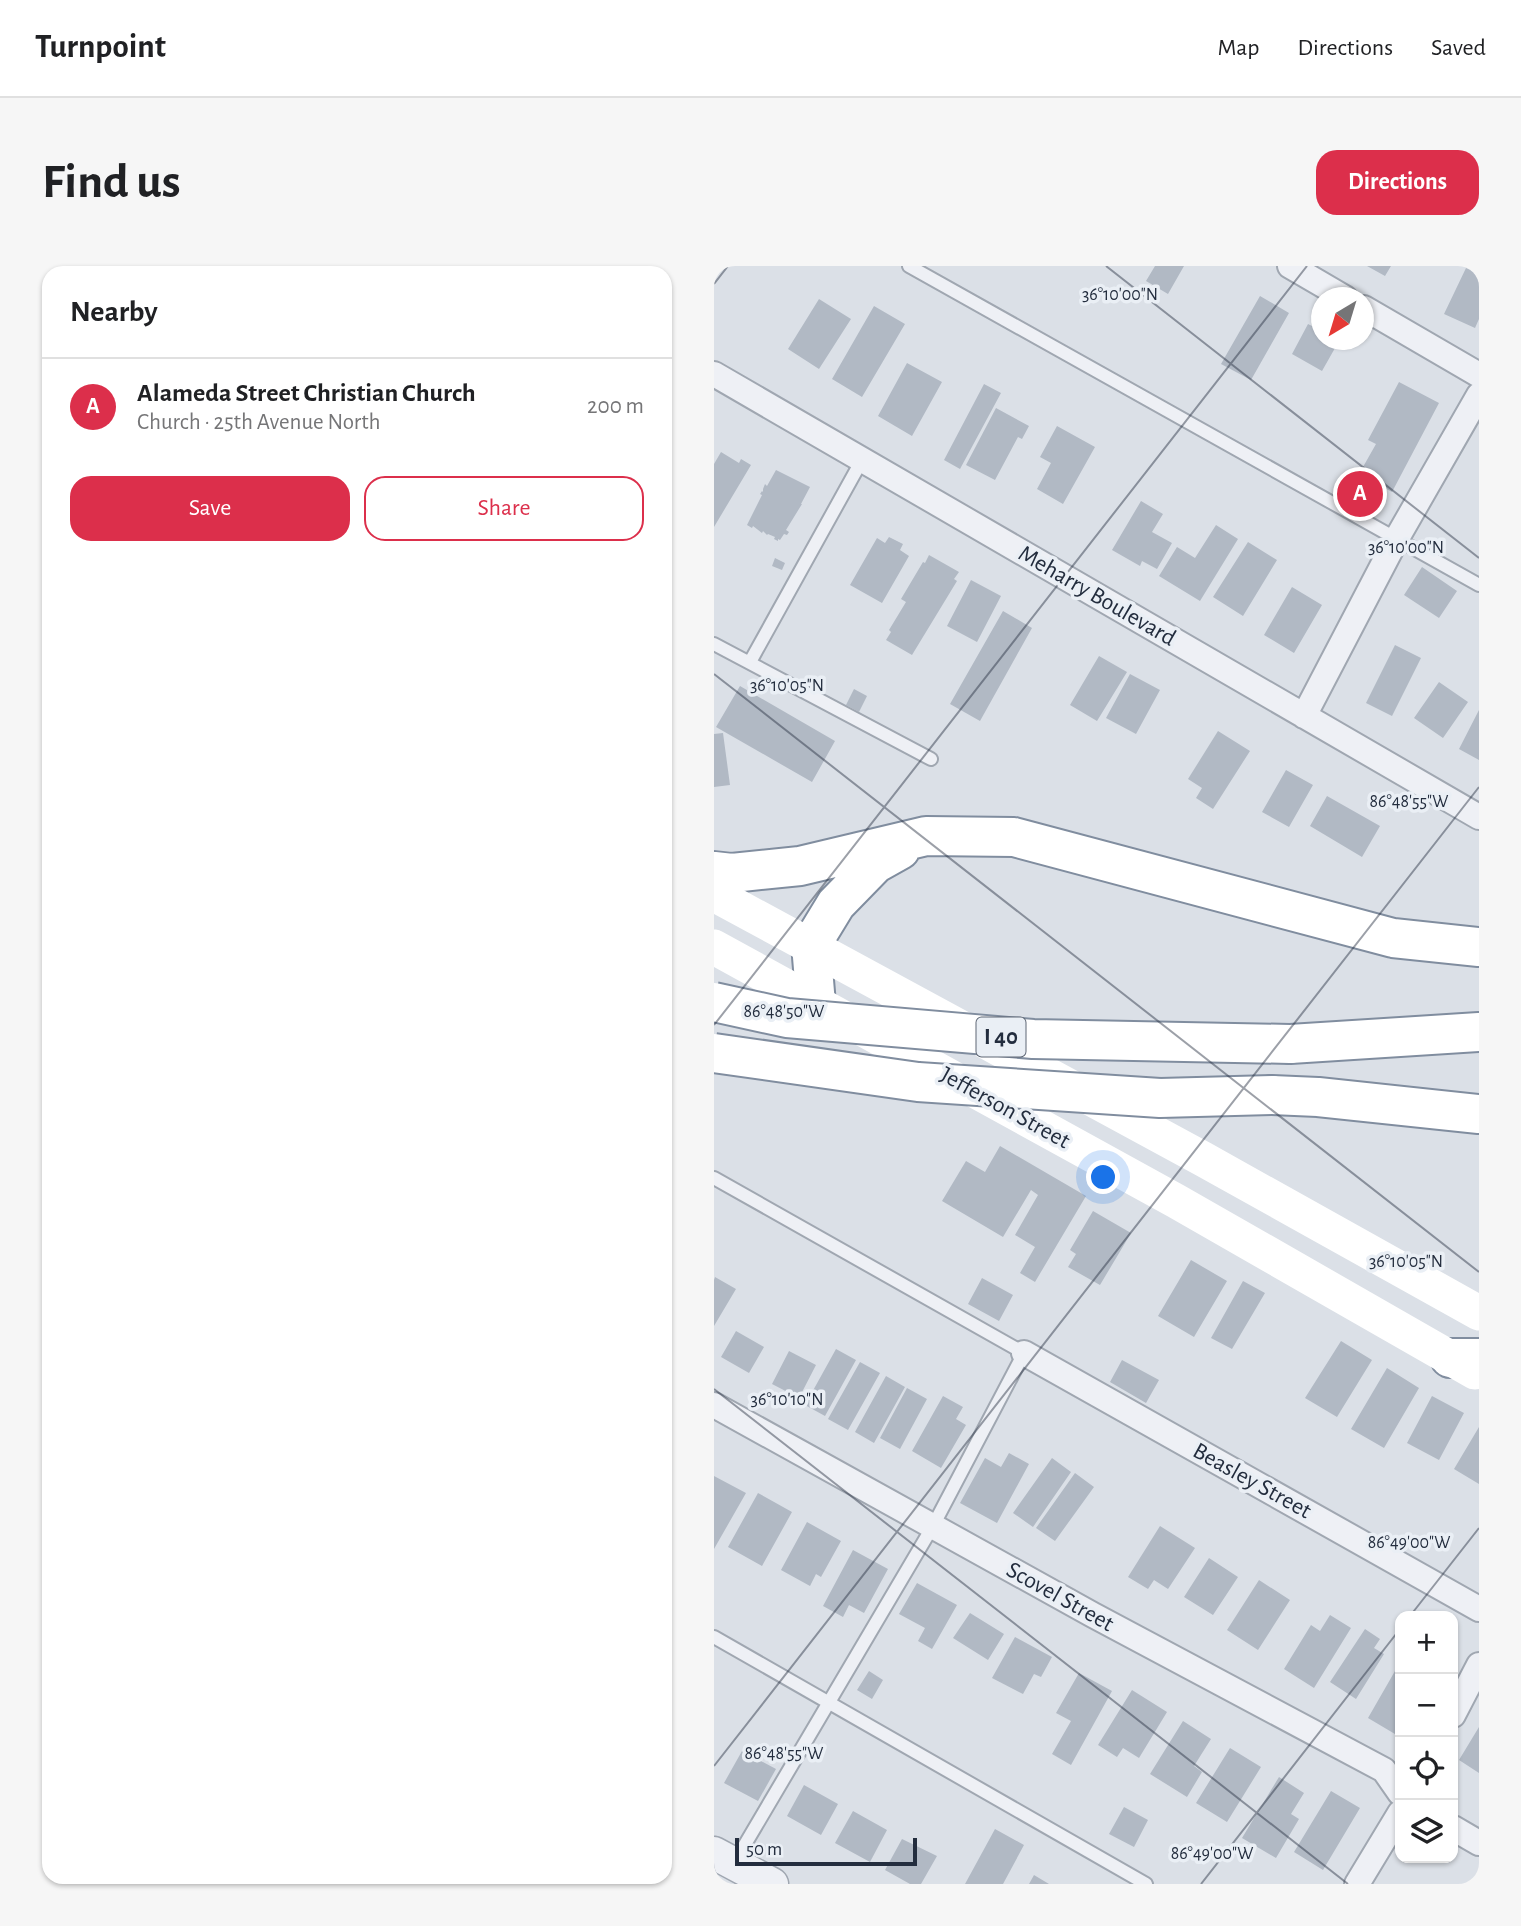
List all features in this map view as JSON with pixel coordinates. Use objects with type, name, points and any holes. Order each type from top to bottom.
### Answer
[{"type":"highway","points":[[816,1004],[811,945],[836,904],[875,864],[926,836]]},
{"type":"highway","points":[[714,871],[732,873],[800,866],[926,836],[1014,836],[1393,938],[1479,947]]},
{"type":"highway","name":"I 40","points":[[714,1002],[787,1018],[1033,1040],[1290,1044],[1479,1032]]},
{"type":"highway","name":"I 40","points":[[714,1053],[918,1082],[1160,1098],[1272,1095],[1318,1097],[1479,1088]]},
{"type":"highway","points":[[1318,1097],[1479,1114]]},
{"type":"main road","name":"Jefferson Street","points":[[714,894],[1479,1312]]},
{"type":"main road","name":"Jefferson Street","points":[[714,947],[1469,1363]]},
{"type":"street","points":[[1290,266],[1326,287]]},
{"type":"street","points":[[1374,314],[1479,375]]},
{"type":"street","name":"Meharry Boulevard","points":[[714,374],[1479,817]]},
{"type":"street","points":[[1304,716],[1397,538],[1479,395]]},
{"type":"street","name":"Beasley Street","points":[[1024,1353],[1479,1609]]},
{"type":"street","name":"Scovel Street","points":[[714,1405],[1093,1615],[1384,1770],[1395,1786]]},
{"type":"street","points":[[1458,1705],[1479,1665]]},
{"type":"street","points":[[1357,1884],[1395,1821]]},
{"type":"street","points":[[1458,1831],[1479,1843]]},
{"type":"street","points":[[724,1858],[772,1884]]},
{"type":"lane","points":[[909,266],[1479,585]]},
{"type":"lane","points":[[750,662],[862,460]]},
{"type":"lane","points":[[714,644],[931,759]]},
{"type":"lane","points":[[714,1178],[1024,1353],[933,1526],[828,1702],[724,1858]]},
{"type":"lane","points":[[714,1637],[1146,1884]]},
{"type":"building","points":[[1155,266],[1184,266],[1168,294],[1146,281]]},
{"type":"building","points":[[1367,266],[1391,266],[1385,276]]},
{"type":"building","points":[[1466,268],[1479,274],[1479,319],[1475,328],[1444,314]]},
{"type":"building","points":[[1260,296],[1289,313],[1251,380],[1221,364]]},
{"type":"building","points":[[819,299],[851,319],[819,369],[788,349]]},
{"type":"building","points":[[874,306],[905,324],[862,397],[832,379]]},
{"type":"building","points":[[1308,324],[1311,326],[1311,350],[1334,350],[1322,371],[1292,354]]},
{"type":"building","points":[[907,363],[942,382],[912,436],[878,416]]},
{"type":"building","points":[[1399,382],[1439,403],[1392,492],[1359,474],[1376,444],[1368,440]]},
{"type":"building","points":[[984,384],[1001,393],[960,469],[944,460]]},
{"type":"building","points":[[996,408],[1029,426],[1022,439],[1018,437],[995,480],[966,465]]},
{"type":"building","points":[[1057,426],[1095,447],[1063,504],[1037,489],[1051,463],[1040,457]]},
{"type":"building","points":[[721,452],[739,463],[741,459],[751,465],[714,527],[714,464]]},
{"type":"building","points":[[776,470],[810,487],[786,530],[789,532],[778,541],[775,537],[747,525],[765,484],[767,486]]},
{"type":"building","points":[[1141,501],[1163,514],[1152,532],[1172,543],[1157,569],[1142,561],[1140,566],[1112,550]]},
{"type":"building","points":[[1216,525],[1238,539],[1200,601],[1159,576],[1177,547],[1195,558]]},
{"type":"building","points":[[889,537],[903,544],[900,550],[909,556],[882,603],[850,585],[877,538],[885,543]]},
{"type":"building","points":[[1248,542],[1277,560],[1243,616],[1213,597]]},
{"type":"building","points":[[929,555],[959,572],[954,579],[957,581],[912,655],[886,640],[906,602],[901,599]]},
{"type":"building","points":[[775,558],[785,563],[782,570],[772,566]]},
{"type":"building","points":[[1422,567],[1457,591],[1439,618],[1404,595]]},
{"type":"building","points":[[971,580],[1001,596],[977,642],[947,626]]},
{"type":"building","points":[[1292,587],[1322,605],[1294,653],[1264,635]]},
{"type":"building","points":[[1003,611],[1032,628],[980,721],[950,704]]},
{"type":"building","points":[[1395,645],[1421,658],[1392,716],[1366,703]]},
{"type":"building","points":[[1099,656],[1127,672],[1097,721],[1070,705]]},
{"type":"building","points":[[1130,674],[1160,690],[1136,734],[1106,718]]},
{"type":"building","points":[[1439,682],[1468,702],[1443,738],[1414,718]]},
{"type":"building","points":[[740,686],[835,741],[812,782],[716,727]]},
{"type":"building","points":[[854,689],[867,696],[859,712],[846,705]]},
{"type":"building","points":[[1479,710],[1479,760],[1459,749]]},
{"type":"building","points":[[1218,731],[1250,751],[1213,809],[1196,798],[1202,788],[1188,779]]},
{"type":"building","points":[[723,733],[730,785],[714,787],[714,734]]},
{"type":"building","points":[[1286,770],[1313,785],[1289,827],[1262,812]]},
{"type":"building","points":[[1327,796],[1380,826],[1362,857],[1310,826]]},
{"type":"building","points":[[1000,1146],[1086,1196],[1035,1282],[1020,1273],[1035,1247],[1015,1235],[1038,1195],[1031,1190],[1003,1237],[942,1201],[966,1161],[985,1172]]},
{"type":"building","points":[[1093,1211],[1131,1233],[1100,1285],[1068,1267],[1076,1254],[1070,1250]]},
{"type":"building","points":[[1191,1260],[1227,1281],[1194,1337],[1158,1316]]},
{"type":"building","points":[[715,1277],[736,1289],[714,1326],[714,1280]]},
{"type":"building","points":[[982,1278],[1013,1295],[999,1321],[968,1304]]},
{"type":"building","points":[[1243,1281],[1265,1293],[1232,1349],[1211,1338]]},
{"type":"building","points":[[736,1331],[764,1347],[749,1373],[721,1357]]},
{"type":"building","points":[[1341,1341],[1372,1360],[1337,1417],[1305,1398]]},
{"type":"building","points":[[836,1349],[856,1360],[825,1416],[805,1405]]},
{"type":"building","points":[[789,1351],[816,1365],[799,1398],[772,1384]]},
{"type":"building","points":[[1122,1360],[1159,1380],[1146,1403],[1110,1382]]},
{"type":"building","points":[[860,1362],[880,1373],[848,1430],[828,1419]]},
{"type":"building","points":[[1387,1368],[1419,1388],[1384,1448],[1351,1429]]},
{"type":"building","points":[[886,1376],[905,1387],[874,1443],[855,1432]]},
{"type":"building","points":[[907,1388],[927,1399],[900,1449],[880,1438]]},
{"type":"building","points":[[943,1396],[963,1407],[956,1419],[966,1425],[941,1468],[912,1451]]},
{"type":"building","points":[[1432,1396],[1464,1413],[1439,1460],[1407,1443]]},
{"type":"building","points":[[1479,1427],[1479,1484],[1454,1469]]},
{"type":"building","points":[[1009,1453],[1029,1464],[997,1523],[960,1503],[985,1458],[1001,1467]]},
{"type":"building","points":[[1052,1458],[1071,1472],[1033,1527],[1013,1513]]},
{"type":"building","points":[[1075,1473],[1094,1487],[1055,1541],[1036,1528]]},
{"type":"building","points":[[714,1476],[746,1493],[714,1549]]},
{"type":"building","points":[[758,1493],[792,1512],[762,1566],[728,1547]]},
{"type":"building","points":[[807,1522],[841,1541],[821,1577],[816,1574],[810,1586],[781,1570]]},
{"type":"building","points":[[1160,1526],[1195,1548],[1168,1589],[1154,1580],[1148,1589],[1128,1577]]},
{"type":"building","points":[[853,1550],[888,1569],[864,1613],[849,1605],[843,1617],[823,1606]]},
{"type":"building","points":[[1209,1558],[1238,1577],[1213,1615],[1184,1597]]},
{"type":"building","points":[[1259,1580],[1290,1600],[1258,1650],[1227,1630]]},
{"type":"building","points":[[917,1583],[957,1605],[932,1649],[918,1641],[925,1628],[899,1614]]},
{"type":"building","points":[[970,1613],[1004,1634],[988,1660],[953,1638]]},
{"type":"building","points":[[1330,1615],[1351,1628],[1314,1688],[1284,1669],[1311,1625],[1320,1631]]},
{"type":"building","points":[[1365,1629],[1380,1639],[1374,1648],[1384,1654],[1356,1699],[1330,1682]]},
{"type":"building","points":[[1015,1637],[1052,1657],[1041,1677],[1034,1674],[1023,1694],[992,1678]]},
{"type":"building","points":[[869,1671],[883,1680],[872,1699],[857,1690]]},
{"type":"building","points":[[1395,1671],[1395,1734],[1368,1718]]},
{"type":"building","points":[[1079,1673],[1112,1691],[1071,1765],[1052,1754],[1071,1721],[1056,1713]]},
{"type":"building","points":[[1132,1690],[1167,1712],[1139,1758],[1123,1748],[1117,1757],[1098,1745]]},
{"type":"building","points":[[1183,1721],[1211,1739],[1194,1766],[1202,1772],[1187,1797],[1150,1774]]},
{"type":"building","points":[[1479,1727],[1479,1773],[1459,1760]]},
{"type":"building","points":[[1230,1748],[1261,1767],[1227,1822],[1196,1803]]},
{"type":"building","points":[[742,1751],[776,1769],[758,1801],[724,1783]]},
{"type":"building","points":[[1279,1777],[1304,1793],[1291,1814],[1299,1819],[1276,1858],[1242,1838]]},
{"type":"building","points":[[804,1785],[838,1804],[821,1835],[787,1816]]},
{"type":"building","points":[[1331,1791],[1360,1808],[1323,1870],[1294,1852]]},
{"type":"building","points":[[1124,1807],[1148,1820],[1134,1847],[1109,1834]]},
{"type":"building","points":[[853,1811],[887,1830],[870,1862],[835,1843]]},
{"type":"building","points":[[995,1829],[1024,1845],[1003,1884],[965,1884]]},
{"type":"building","points":[[902,1839],[937,1856],[921,1884],[910,1884],[885,1870]]},
{"type":"building","points":[[1034,1875],[1049,1884],[1029,1884]]},
{"type":"place","name":"Alameda Street Christian Church","points":[[1360,494]]}]
